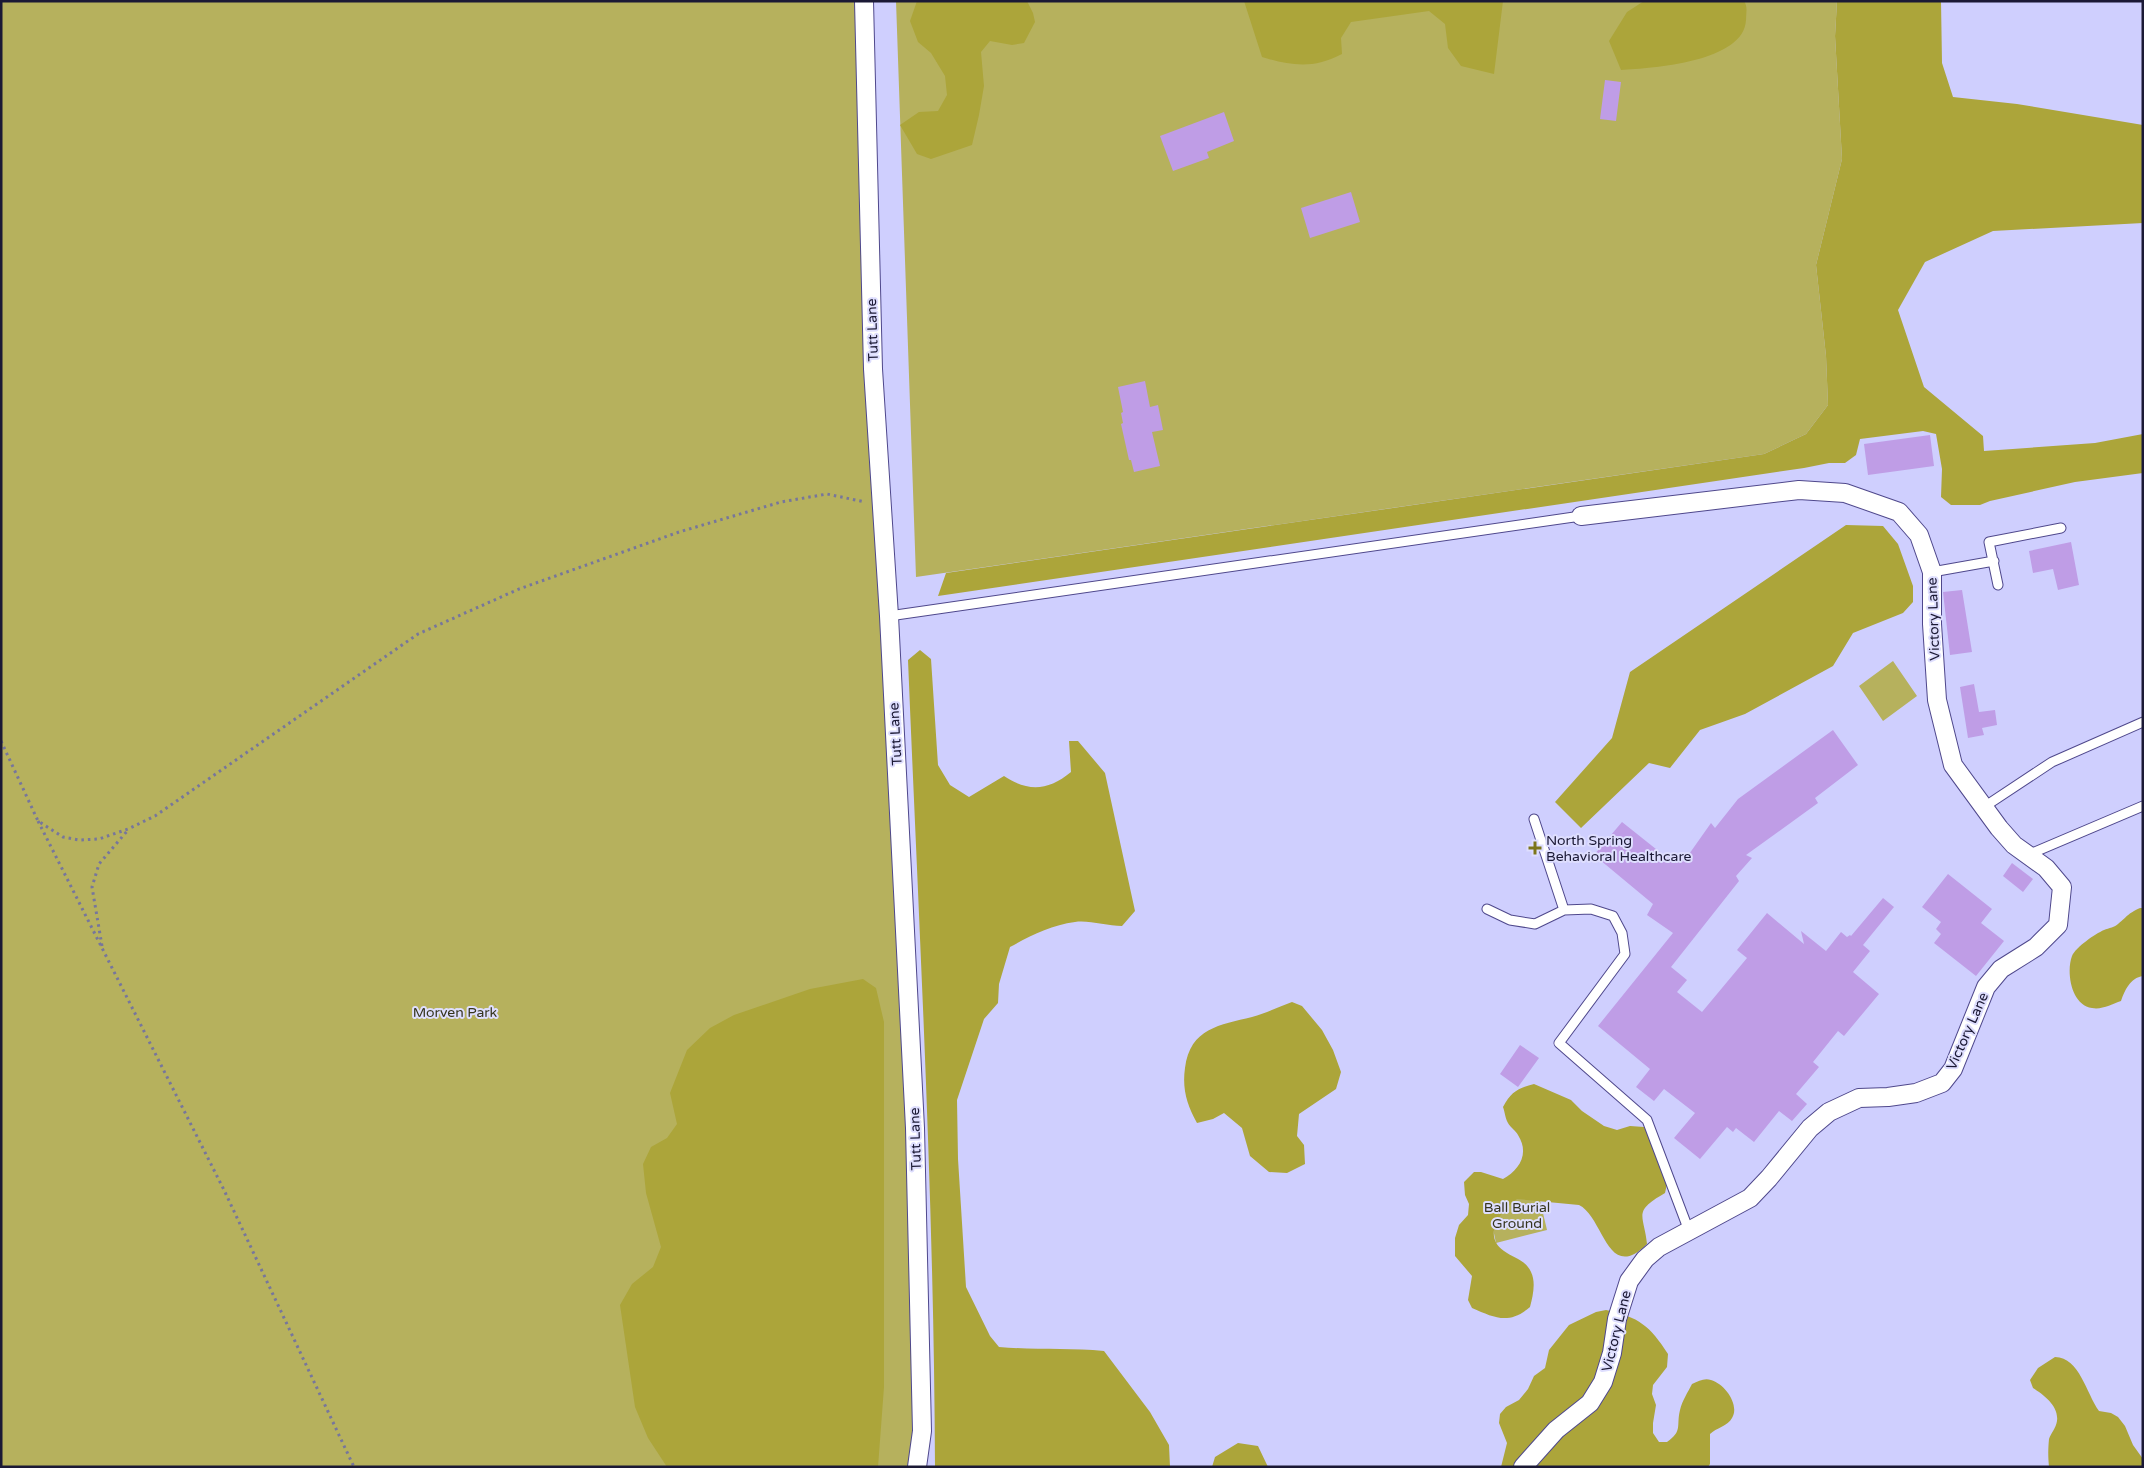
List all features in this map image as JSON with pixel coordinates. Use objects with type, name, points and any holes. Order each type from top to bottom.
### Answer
[{"type":"street","name":"Tutt Lane","points":[[864,1],[873,369],[889,616],[915,1128],[922,1430],[917,1467]]},
{"type":"street","name":"Victory Lane","points":[[1523,1467],[1556,1430],[1590,1403],[1603,1382],[1612,1353],[1616,1319],[1629,1281],[1645,1260],[1659,1247],[1750,1198],[1810,1128],[1829,1112],[1859,1098],[1888,1097],[1916,1093],[1942,1083],[1953,1069],[1986,988],[2001,968],[2036,948],[2058,925],[2062,887],[2046,868],[2030,854],[2014,845],[1953,765],[1944,735],[1937,690],[1932,624],[1932,572],[1919,535],[1899,512],[1845,493],[1799,490],[1580,516]]},
{"type":"lane","points":[[889,616],[1580,516]]},
{"type":"lane","points":[[1998,585],[1989,542],[2061,528]]},
{"type":"lane","points":[[1932,572],[1994,561]]},
{"type":"lane","points":[[1984,807],[2052,762],[2143,722]]},
{"type":"lane","points":[[2030,854],[2143,806]]},
{"type":"lane","points":[[1534,819],[1564,910]]},
{"type":"lane","points":[[1487,909],[1510,920],[1534,924],[1564,910],[1591,909],[1613,916],[1622,933],[1625,954],[1559,1043],[1647,1120],[1689,1231]]},
{"type":"path","points":[[38,821],[62,837],[79,840],[99,839],[128,829],[155,816],[418,634],[519,589],[679,532],[781,502],[827,494],[859,500],[882,509]]},
{"type":"path","points":[[1,741],[38,821],[224,1190],[354,1467]]},
{"type":"path","points":[[103,951],[92,887],[99,864],[128,829]]},
{"type":"green space","name":"Morven Park","points":[[1,1],[867,1],[917,1193],[917,1467],[1,1467]]},
{"type":"green space","points":[[896,1],[1837,1],[1835,36],[1842,159],[1816,265],[1826,356],[1828,405],[1806,434],[1764,454],[916,577]]},
{"type":"green space","points":[[1893,661],[1917,696],[1883,721],[1859,686]]},
{"type":"green space","name":"Ball Burial Ground","points":[[1537,1188],[1547,1230],[1496,1243],[1487,1200]]},
{"type":"shaded area","points":[[917,1],[1027,1],[1035,22],[1024,43],[1012,45],[990,41],[981,52],[984,86],[972,145],[931,159],[917,154],[900,125],[919,112],[938,111],[947,95],[945,76],[931,53],[918,42],[910,21]]},
{"type":"shaded area","points":[[1244,1],[1503,1],[1494,74],[1461,66],[1448,48],[1445,24],[1429,11],[1351,22],[1341,38],[1342,54],[1322,62],[1293,64],[1262,57]]},
{"type":"shaded area","points":[[1644,1],[1744,1],[1746,20],[1741,34],[1730,45],[1714,54],[1674,64],[1621,70],[1609,41],[1627,12]]},
{"type":"shaded area","points":[[1837,1],[1941,1],[1942,63],[1953,97],[2017,104],[2143,125],[2143,223],[1993,231],[1925,262],[1898,310],[1924,387],[1983,436],[1984,451],[2095,443],[2143,434],[2143,473],[2075,482],[1990,501],[1980,505],[1951,505],[1941,497],[1942,469],[1936,434],[1923,431],[1860,439],[1856,455],[1845,463],[1829,463],[938,596],[946,573],[1764,454],[1806,434],[1828,405],[1826,356],[1816,265],[1842,159],[1835,36]]},
{"type":"shaded area","points":[[1846,525],[1883,526],[1898,544],[1913,586],[1913,602],[1903,613],[1853,633],[1833,666],[1745,714],[1700,730],[1670,768],[1649,763],[1581,828],[1555,802],[1612,738],[1630,672]]},
{"type":"shaded area","points":[[920,650],[931,659],[938,765],[950,785],[969,797],[1004,776],[1021,785],[1030,787],[1046,786],[1071,772],[1069,741],[1078,741],[1105,773],[1135,911],[1122,926],[1086,922],[1066,923],[1041,932],[1010,947],[999,984],[998,1003],[984,1019],[957,1100],[958,1159],[966,1287],[990,1336],[999,1347],[1104,1351],[1150,1412],[1169,1445],[1170,1467],[935,1467],[929,1164],[908,660]]},
{"type":"shaded area","points":[[2140,908],[2143,908],[2143,976],[2131,982],[2121,1001],[2099,1008],[2085,1006],[2075,994],[2070,979],[2070,963],[2074,952],[2091,938],[2104,930],[2114,927]]},
{"type":"shaded area","points":[[863,979],[876,988],[884,1022],[884,1387],[878,1467],[667,1467],[648,1438],[635,1407],[620,1305],[632,1284],[653,1267],[661,1247],[646,1193],[643,1164],[651,1147],[667,1138],[677,1124],[670,1093],[687,1050],[710,1028],[734,1015],[810,989]]},
{"type":"shaded area","points":[[1292,1002],[1302,1006],[1322,1030],[1333,1050],[1341,1072],[1336,1089],[1299,1114],[1297,1136],[1304,1145],[1305,1164],[1287,1173],[1269,1172],[1250,1156],[1242,1128],[1224,1113],[1213,1119],[1197,1123],[1186,1097],[1184,1083],[1185,1068],[1193,1044],[1208,1030],[1262,1014]]},
{"type":"shaded area","points":[[1534,1084],[1571,1100],[1582,1111],[1604,1126],[1617,1130],[1630,1126],[1644,1127],[1667,1184],[1665,1193],[1648,1205],[1642,1214],[1647,1244],[1634,1254],[1623,1256],[1614,1252],[1607,1244],[1595,1222],[1579,1205],[1517,1199],[1500,1216],[1494,1230],[1494,1238],[1497,1245],[1504,1251],[1523,1262],[1529,1268],[1533,1276],[1533,1294],[1530,1307],[1522,1313],[1508,1318],[1495,1317],[1472,1308],[1468,1300],[1472,1276],[1455,1256],[1455,1238],[1459,1225],[1468,1215],[1469,1204],[1465,1195],[1464,1182],[1474,1172],[1481,1172],[1503,1179],[1518,1166],[1523,1155],[1523,1149],[1517,1134],[1506,1119],[1503,1107],[1516,1091]]},
{"type":"shaded area","points":[[1606,1310],[1627,1316],[1643,1324],[1655,1336],[1668,1354],[1667,1367],[1653,1385],[1652,1394],[1656,1405],[1653,1433],[1659,1442],[1667,1442],[1675,1435],[1681,1407],[1692,1384],[1708,1379],[1716,1382],[1730,1396],[1733,1401],[1734,1413],[1728,1423],[1710,1434],[1710,1464],[1708,1467],[1501,1467],[1507,1443],[1499,1423],[1500,1414],[1506,1407],[1519,1400],[1528,1389],[1534,1376],[1545,1368],[1549,1350],[1569,1325],[1596,1312]]},
{"type":"shaded area","points":[[2055,1357],[2071,1363],[2082,1378],[2099,1411],[2111,1413],[2118,1417],[2143,1459],[2143,1467],[2049,1467],[2049,1439],[2057,1421],[2056,1410],[2046,1398],[2033,1388],[2030,1380],[2038,1368]]},
{"type":"shaded area","points":[[1238,1443],[1258,1446],[1268,1467],[1212,1467],[1215,1457]]},
{"type":"building","points":[[1605,80],[1621,82],[1616,121],[1600,119]]},
{"type":"building","points":[[1224,112],[1234,141],[1207,152],[1209,158],[1173,171],[1160,136]]},
{"type":"building","points":[[1351,192],[1360,222],[1310,238],[1301,208]]},
{"type":"building","points":[[1145,381],[1150,407],[1158,405],[1163,430],[1152,432],[1160,466],[1134,472],[1131,460],[1129,460],[1121,424],[1123,423],[1121,413],[1123,412],[1118,387]]},
{"type":"building","points":[[1930,435],[1934,466],[1868,475],[1864,444]]},
{"type":"building","points":[[2071,542],[2079,585],[2058,590],[2053,569],[2033,573],[2029,551]]},
{"type":"building","points":[[1962,590],[1972,652],[1950,655],[1943,592]]},
{"type":"building","points":[[1974,684],[1979,712],[1995,710],[1997,725],[1982,728],[1984,735],[1968,738],[1960,687]]},
{"type":"building","points":[[1833,730],[1858,765],[1815,798],[1818,803],[1746,855],[1752,858],[1736,876],[1739,881],[1671,967],[1687,980],[1677,992],[1702,1012],[1747,958],[1737,950],[1767,913],[1804,944],[1801,931],[1826,951],[1841,932],[1847,937],[1851,936],[1883,898],[1894,907],[1863,945],[1870,951],[1853,972],[1879,994],[1844,1036],[1838,1031],[1813,1062],[1819,1067],[1796,1094],[1807,1104],[1792,1121],[1779,1111],[1754,1142],[1736,1128],[1733,1132],[1727,1127],[1700,1159],[1674,1138],[1695,1113],[1664,1089],[1654,1101],[1636,1087],[1650,1069],[1598,1026],[1673,933],[1647,915],[1653,904],[1594,855],[1622,822],[1666,857],[1687,857],[1711,823],[1715,828],[1738,799]]},
{"type":"building","points":[[2012,863],[2033,879],[2023,892],[2003,876]]},
{"type":"building","points":[[1948,874],[1992,909],[1981,923],[2004,941],[1976,976],[1934,943],[1941,934],[1936,929],[1941,922],[1922,907]]},
{"type":"building","points":[[1520,1045],[1539,1058],[1518,1087],[1500,1074]]},
{"type":"place","name":"North Spring Behavioral Healthcare","points":[[1535,848]]}]
